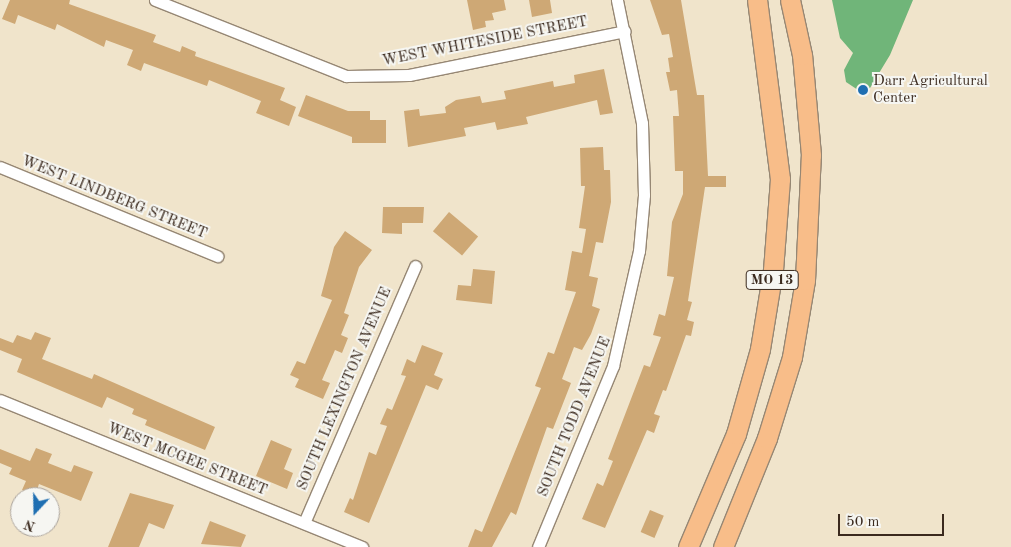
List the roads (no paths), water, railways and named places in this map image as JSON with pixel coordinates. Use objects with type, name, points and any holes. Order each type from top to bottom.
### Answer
[{"type":"main road","name":"MO 13","points":[[688,547],[736,434],[760,349],[774,270],[780,179],[756,0]]},
{"type":"main road","name":"MO 13","points":[[723,547],[770,429],[792,357],[804,280],[811,155],[802,55],[790,0]]},
{"type":"street","name":"WEST WHITESIDE STREET","points":[[155,0],[346,76],[409,75],[625,31]]},
{"type":"street","name":"SOUTH TODD AVENUE","points":[[538,547],[613,366],[635,279],[644,195],[644,147],[625,31],[617,0]]},
{"type":"street","name":"WEST LINDBERG STREET","points":[[0,167],[217,256]]},
{"type":"street","name":"SOUTH LEXINGTON AVENUE","points":[[304,523],[415,266]]},
{"type":"street","name":"WEST MCGEE STREET","points":[[0,400],[362,547]]},
{"type":"place","name":"Darr Agricultural Center","points":[[863,90]]}]
